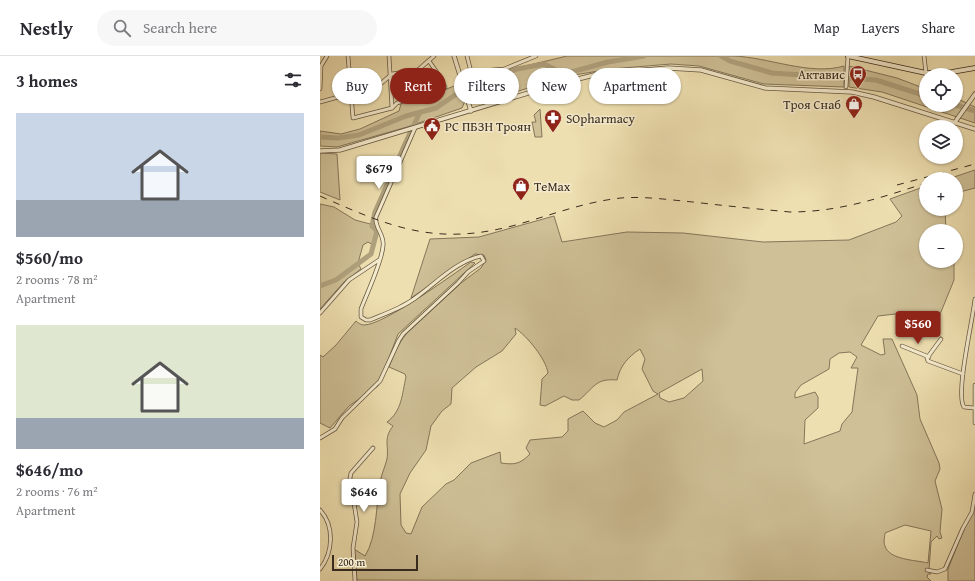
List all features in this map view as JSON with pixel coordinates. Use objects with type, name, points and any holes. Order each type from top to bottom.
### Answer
[{"type":"main road","points":[[848,56],[919,71]]},
{"type":"main road","points":[[963,70],[975,68]]},
{"type":"street","points":[[320,89],[321,66],[327,56]]},
{"type":"street","points":[[348,56],[349,68]]},
{"type":"street","points":[[389,56],[390,68]]},
{"type":"street","points":[[420,68],[434,56]]},
{"type":"street","points":[[467,56],[471,72],[494,71],[536,56]]},
{"type":"street","points":[[846,87],[848,56]]},
{"type":"street","points":[[924,56],[925,68]]},
{"type":"street","points":[[454,57],[471,111]]},
{"type":"street","points":[[352,104],[353,118],[392,108],[397,103],[445,87],[429,61]]},
{"type":"street","points":[[320,151],[340,150],[549,87],[598,74],[683,68],[700,70],[760,87],[853,92],[956,120],[975,94]]},
{"type":"street","points":[[382,82],[390,75]]},
{"type":"street","points":[[320,102],[332,99]]},
{"type":"street","points":[[392,104],[392,108]]},
{"type":"street","points":[[963,123],[975,129]]},
{"type":"street","points":[[320,438],[335,429],[342,418],[380,381],[399,340],[404,334],[468,272],[484,261],[481,256],[474,257],[408,302],[370,320],[366,320],[361,317],[360,313],[379,260],[384,241],[376,223],[376,217],[415,128]]},
{"type":"street","points":[[320,313],[349,280],[379,260]]},
{"type":"street","points":[[974,408],[964,407],[962,404],[963,374],[975,300]]},
{"type":"street","points":[[941,339],[929,357],[929,362],[963,374]]},
{"type":"street","points":[[902,346],[929,357]]},
{"type":"street","points":[[975,385],[975,423]]},
{"type":"street","points":[[355,581],[353,548],[357,522],[350,478],[351,473],[373,448]]},
{"type":"street","points":[[927,570],[938,572],[945,568],[972,512],[975,494]]},
{"type":"street","points":[[320,510],[325,516],[331,543],[327,558],[320,569]]},
{"type":"shaded area","points":[[567,56],[733,56],[817,69],[844,66],[844,87],[764,84],[699,66],[671,64],[623,68],[589,68],[589,73],[581,74],[581,68],[527,68],[527,88],[519,91],[519,68],[517,68]]},
{"type":"shaded area","points":[[849,66],[897,78],[919,86],[919,104],[882,92],[849,87]]},
{"type":"shaded area","points":[[454,86],[454,104],[464,104],[462,108],[407,127],[337,147],[320,146],[320,131],[341,134],[360,129],[399,111],[401,104],[446,104],[446,89]]},
{"type":"shaded area","points":[[963,101],[975,107],[975,123],[942,112],[963,112]]},
{"type":"shaded area","points":[[540,109],[542,137],[535,137],[532,122],[536,122],[534,115]]},
{"type":"shaded area","points":[[411,132],[377,215],[374,213],[404,142]]},
{"type":"shaded area","points":[[320,153],[337,154],[340,200],[320,192]]},
{"type":"shaded area","points":[[975,170],[975,188],[963,191],[963,174]]},
{"type":"shaded area","points":[[919,189],[919,216],[945,216],[946,224],[919,224],[919,268],[954,268],[954,280],[932,334],[904,313],[878,316],[861,345],[881,355],[885,354],[883,339],[892,339],[917,395],[920,419],[939,463],[940,469],[935,481],[942,509],[940,532],[942,538],[939,539],[937,536],[931,542],[929,570],[931,574],[928,574],[927,577],[931,581],[357,580],[354,549],[365,556],[372,540],[381,480],[387,459],[387,438],[393,426],[387,422],[396,413],[399,407],[406,377],[405,374],[389,367],[399,345],[407,333],[461,283],[481,268],[486,260],[484,255],[475,254],[411,298],[430,239],[479,237],[554,216],[562,242],[627,232],[683,233],[763,242],[849,240],[896,222],[902,216],[890,199]],"holes":[[[515,328],[525,336],[535,348],[544,361],[548,373],[542,379],[540,405],[545,406],[564,396],[572,400],[579,400],[599,382],[617,380],[620,370],[625,362],[640,349],[645,359],[642,369],[653,391],[658,394],[624,412],[617,420],[604,427],[595,423],[583,411],[568,419],[568,431],[562,437],[530,440],[526,448],[530,454],[517,463],[501,463],[500,452],[471,463],[454,480],[446,484],[422,507],[411,534],[406,533],[401,525],[400,494],[410,473],[426,450],[431,426],[442,411],[451,404],[452,388],[476,367],[502,351],[516,334]],[[850,352],[857,357],[851,368],[858,368],[852,412],[842,424],[840,431],[804,444],[805,420],[818,408],[818,397],[815,392],[795,398],[795,393],[801,385],[829,369],[830,359],[839,353]],[[702,369],[703,381],[684,398],[669,402],[660,398],[659,393]],[[905,525],[931,531],[928,563],[897,557],[888,551],[884,544],[885,533]]]},
{"type":"shaded area","points":[[320,204],[334,207],[355,220],[374,225],[376,233],[373,245],[368,242],[363,245],[358,263],[361,269],[344,282],[320,309]]},
{"type":"shaded area","points":[[471,262],[475,263],[398,334],[378,386],[349,406],[330,428],[320,423],[320,355],[323,357],[336,345],[356,321],[364,325],[374,323],[386,317],[418,298]]},
{"type":"shaded area","points":[[975,501],[975,581],[948,581],[948,569]]},
{"type":"waterway","points":[[320,137],[338,138],[359,135],[406,116],[436,108],[473,85],[517,69],[544,64],[564,74],[608,62],[644,56]]},
{"type":"waterway","points":[[721,56],[730,61],[772,73],[876,80],[919,94]]},
{"type":"waterway","points":[[963,107],[975,111]]},
{"type":"waterway","points":[[414,125],[420,112]]},
{"type":"waterway","points":[[320,286],[336,280],[371,254],[377,231],[372,226],[375,212],[410,133]]},
{"type":"railway","points":[[897,185],[975,164]]},
{"type":"railway","points":[[320,196],[369,217],[391,224],[413,230],[459,234],[485,232],[512,226],[580,206],[621,198],[657,198],[790,212],[825,210],[842,207],[919,185]]},
{"type":"place","name":"Актавис","points":[[858,89]]},
{"type":"place","name":"Троя Снаб","points":[[854,119]]},
{"type":"place","name":"SOpharmacy","points":[[553,133]]},
{"type":"place","name":"РС ПБЗН Троян","points":[[432,141]]},
{"type":"place","name":"ТеМах","points":[[521,201]]}]
